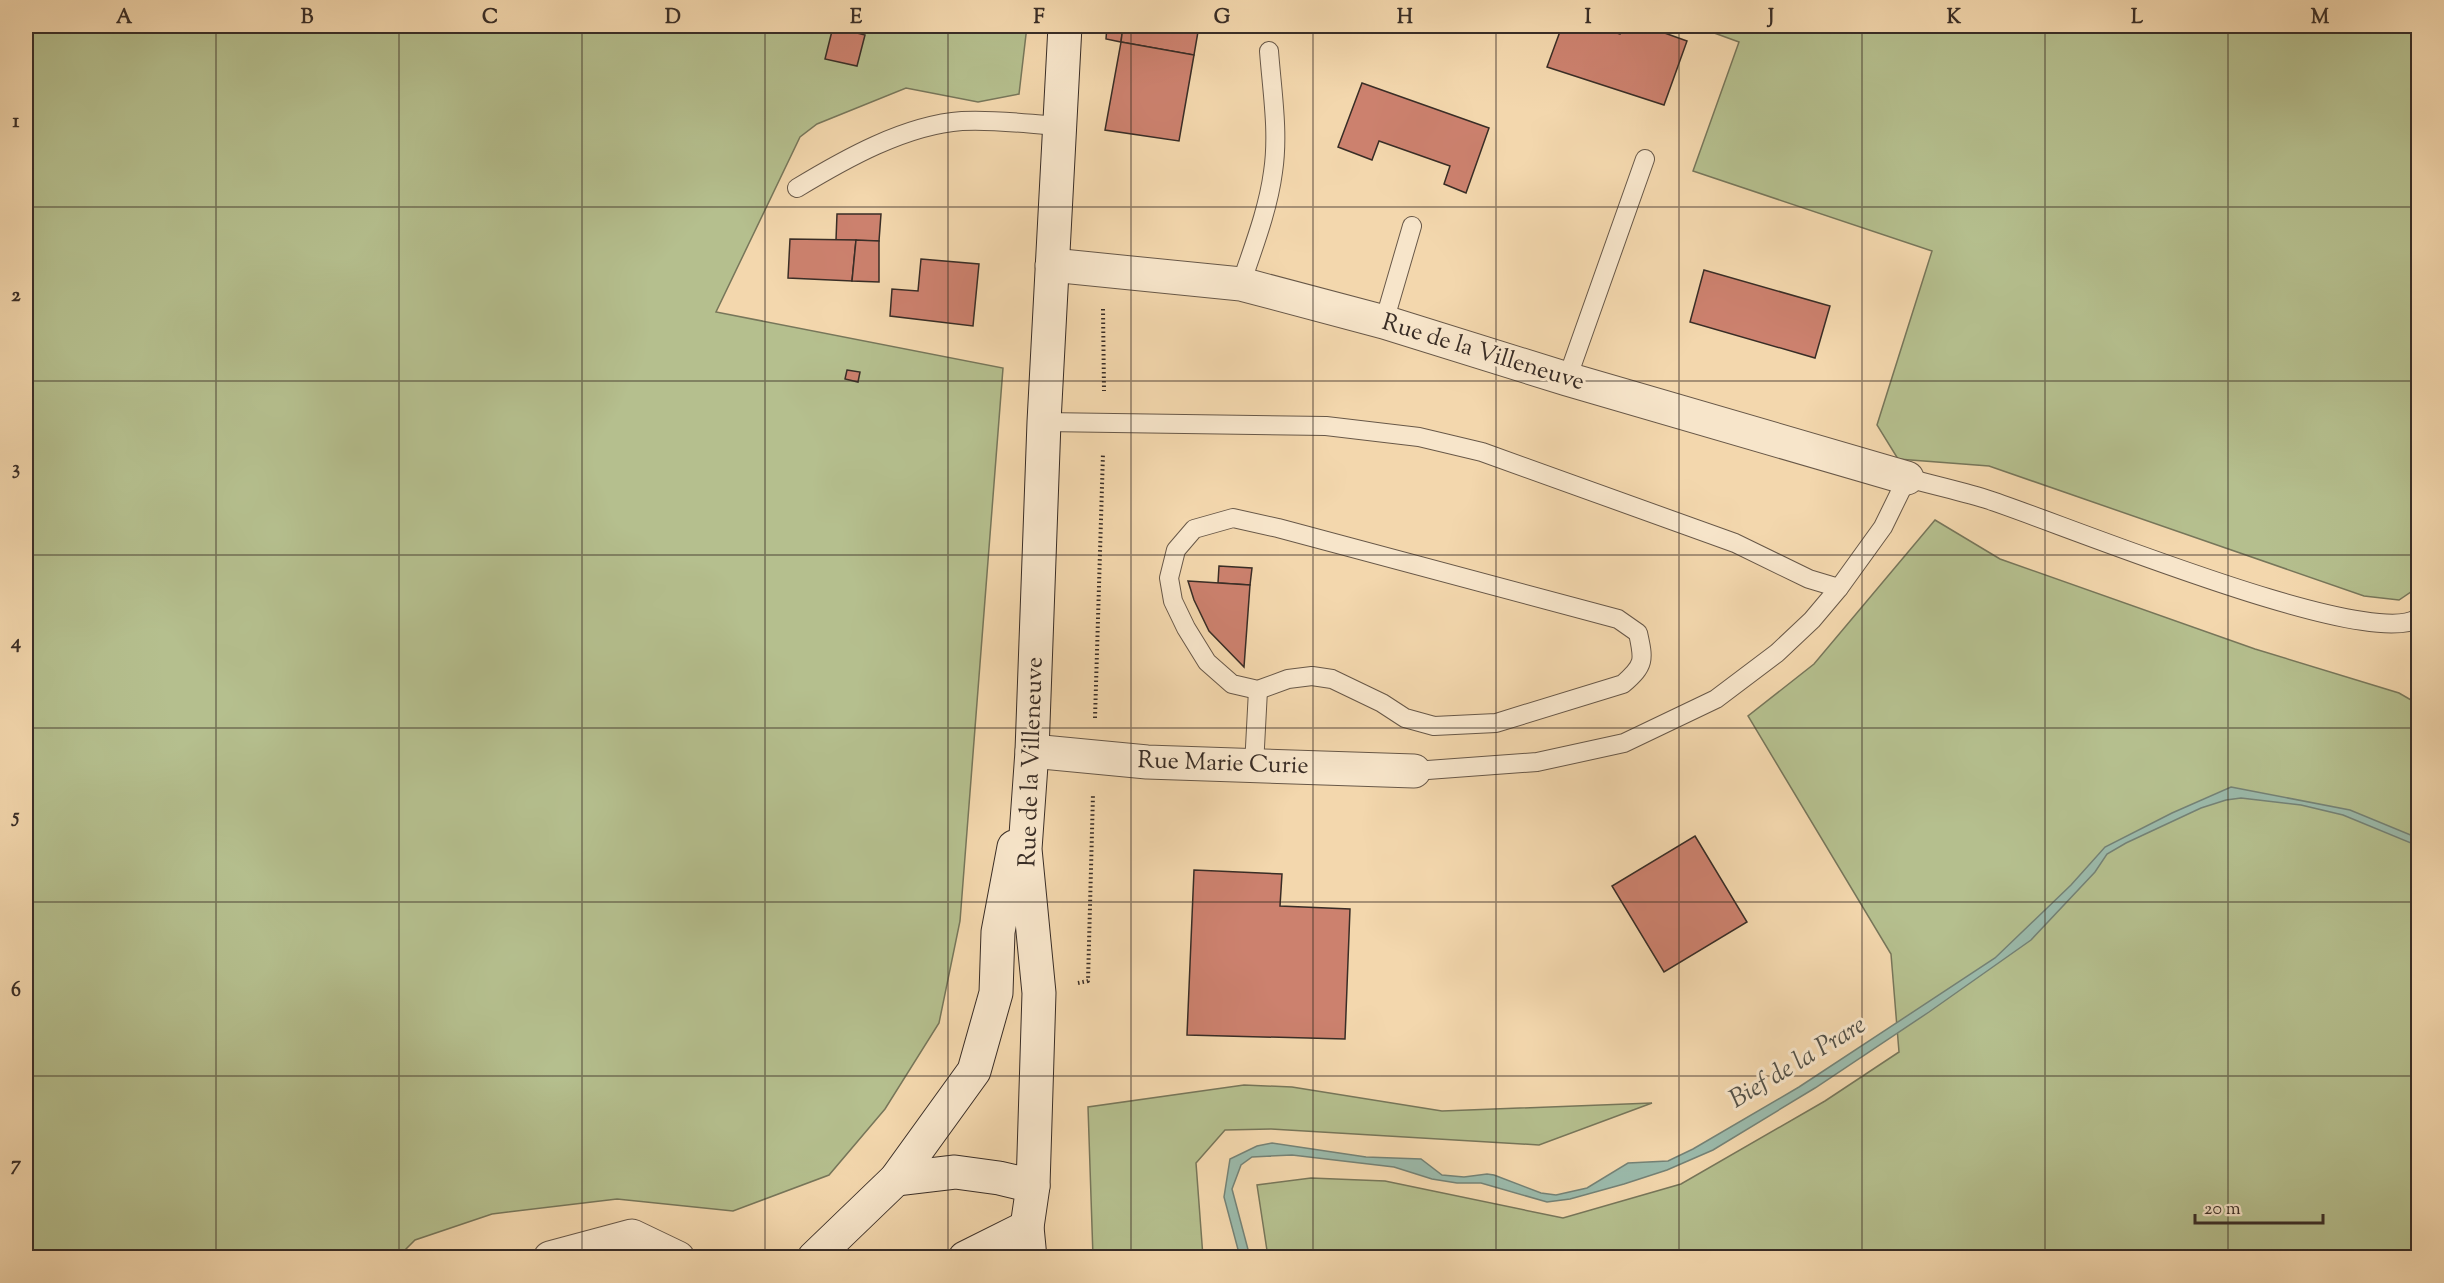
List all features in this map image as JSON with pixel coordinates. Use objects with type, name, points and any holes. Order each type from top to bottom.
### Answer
[{"type":"main road","name":"Rue de la Villeneuve","points":[[1029,1242],[1040,993],[1025,849],[1032,751],[1044,422],[1065,26]]},
{"type":"main road","name":"Rue de la Villeneuve","points":[[1052,265],[1240,284],[1384,322],[1567,379],[1906,478]]},
{"type":"main road","name":"Rue Marie Curie","points":[[1032,751],[1094,757],[1254,766],[1414,771]]},
{"type":"main road","points":[[814,1257],[896,1179],[974,1071],[996,993],[998,932],[1032,751]]},
{"type":"main road","points":[[896,1179],[955,1172],[999,1178],[1033,1186]]},
{"type":"main road","points":[[550,1257],[632,1236],[678,1257]]},
{"type":"main road","points":[[965,1257],[1029,1242]]},
{"type":"lane","points":[[1240,284],[1260,225],[1273,172],[1275,127],[1269,51]]},
{"type":"lane","points":[[797,188],[839,163],[899,136],[937,126],[962,121],[1059,126]]},
{"type":"lane","points":[[1567,379],[1645,159]]},
{"type":"lane","points":[[1384,322],[1412,226]]},
{"type":"lane","points":[[1044,422],[1326,426],[1419,437],[1482,452],[1736,543],[1809,579],[1839,588]]},
{"type":"lane","points":[[1414,771],[1537,762],[1624,743],[1716,699],[1777,653],[1812,620],[1839,588],[1883,526],[1906,478],[1986,499],[2262,597],[2340,616],[2392,624],[2418,618]]},
{"type":"lane","points":[[1233,518],[1618,619],[1638,633],[1643,653],[1638,671],[1623,684],[1496,723],[1434,726],[1405,718],[1332,679],[1312,676],[1288,679],[1258,690],[1232,684],[1207,662],[1173,601],[1169,578],[1176,550],[1194,529],[1233,518]]},
{"type":"lane","points":[[1254,766],[1258,690]]},
{"type":"path","points":[[1040,993],[1088,981],[1104,424],[1103,269]]},
{"type":"green space","points":[[26,26],[1027,26],[1019,94],[978,102],[906,88],[817,124],[800,137],[716,312],[1003,368],[960,921],[939,1023],[885,1109],[829,1175],[733,1211],[617,1199],[492,1214],[415,1240],[398,1257],[26,1257]]},
{"type":"green space","points":[[1695,26],[2418,26],[2418,587],[2399,600],[2364,596],[1989,466],[1898,459],[1877,425],[1932,251],[1693,171],[1739,42]]},
{"type":"green space","points":[[1935,520],[2000,559],[2255,649],[2399,693],[2418,704],[2418,1257],[1268,1257],[1257,1185],[1311,1178],[1385,1181],[1563,1218],[1681,1184],[1825,1101],[1899,1052],[1891,954],[1748,716],[1814,664]]},
{"type":"green space","points":[[1244,1085],[1292,1087],[1442,1111],[1652,1103],[1539,1145],[1271,1129],[1225,1130],[1196,1163],[1203,1257],[1093,1257],[1088,1107]]},
{"type":"shaded area","points":[[2231,787],[2350,810],[2418,838],[2418,846],[2343,815],[2301,805],[2241,798],[2201,808],[2107,854],[2095,872],[2031,940],[1815,1088],[1713,1150],[1667,1170],[1624,1184],[1570,1199],[1547,1202],[1481,1183],[1457,1183],[1432,1179],[1394,1167],[1292,1155],[1252,1157],[1241,1165],[1232,1189],[1250,1257],[1240,1257],[1224,1197],[1230,1159],[1257,1146],[1272,1143],[1366,1157],[1421,1159],[1442,1175],[1464,1177],[1494,1175],[1541,1193],[1556,1195],[1587,1188],[1628,1163],[1668,1161],[1693,1149],[1799,1087],[1995,958],[2071,885],[2105,847],[2172,813]]},
{"type":"building","points":[[1107,26],[1123,26],[1121,42],[1106,39]]},
{"type":"building","points":[[1123,26],[1199,26],[1194,55],[1121,42]]},
{"type":"building","points":[[1562,26],[1596,26],[1620,34],[1623,26],[1645,26],[1687,41],[1664,105],[1547,67]]},
{"type":"building","points":[[833,27],[865,35],[857,66],[825,59]]},
{"type":"building","points":[[1121,42],[1194,55],[1179,141],[1105,130]]},
{"type":"building","points":[[1362,83],[1489,128],[1466,193],[1444,184],[1450,166],[1379,141],[1372,160],[1338,147]]},
{"type":"building","points":[[837,214],[881,214],[879,241],[836,240]]},
{"type":"building","points":[[790,239],[856,240],[852,281],[788,278]]},
{"type":"building","points":[[856,240],[879,241],[879,282],[852,281]]},
{"type":"building","points":[[921,259],[979,264],[973,326],[890,316],[892,289],[918,291]]},
{"type":"building","points":[[1704,270],[1830,306],[1815,358],[1690,322]]},
{"type":"building","points":[[847,370],[860,372],[858,382],[845,379]]},
{"type":"building","points":[[1219,566],[1252,568],[1250,585],[1218,583]]},
{"type":"building","points":[[1188,581],[1250,585],[1244,667],[1209,631],[1194,600]]},
{"type":"building","points":[[1695,836],[1747,922],[1664,972],[1612,886]]},
{"type":"building","points":[[1194,870],[1282,874],[1280,906],[1350,909],[1345,1039],[1187,1035]]},
{"type":"water label","name":"Bief de la Prare","points":[[1798,1063]]}]
